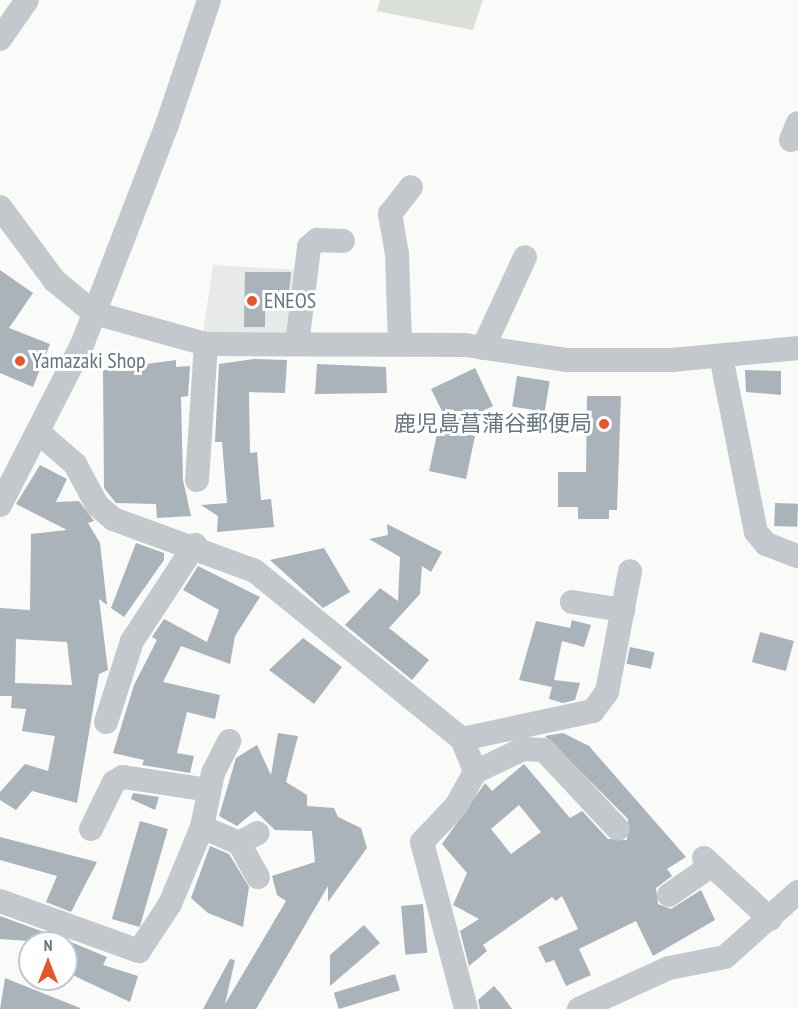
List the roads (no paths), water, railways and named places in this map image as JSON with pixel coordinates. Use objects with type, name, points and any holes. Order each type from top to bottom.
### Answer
[{"type":"street","points":[[0,39],[27,0]]},
{"type":"street","points":[[0,505],[38,432],[94,313],[167,125],[208,0]]},
{"type":"street","points":[[400,344],[398,255],[390,214],[411,187]]},
{"type":"street","points":[[1,214],[54,281],[94,313],[206,344],[400,344],[483,348],[566,360],[721,356],[798,348]]},
{"type":"street","points":[[297,344],[309,247],[317,240],[343,241]]},
{"type":"street","points":[[483,348],[525,256]]},
{"type":"street","points":[[197,480],[206,344]]},
{"type":"street","points":[[721,356],[756,531],[766,544],[798,556]]},
{"type":"street","points":[[38,432],[75,464],[97,505],[113,519],[195,545],[255,571],[462,739],[475,771]]},
{"type":"street","points":[[106,722],[132,642],[195,545]]},
{"type":"street","points":[[462,739],[593,711],[607,692],[630,571]]},
{"type":"street","points":[[572,602],[622,610]]},
{"type":"street","points":[[0,901],[139,951],[170,904],[202,827],[209,790],[229,741]]},
{"type":"street","points":[[466,1009],[422,842],[457,805],[475,771],[523,749],[544,750],[618,829]]},
{"type":"street","points":[[91,829],[114,782],[123,777],[209,790]]},
{"type":"street","points":[[202,827],[249,838],[258,877]]},
{"type":"street","points":[[669,895],[708,862],[770,918]]},
{"type":"street","points":[[579,1009],[669,968],[725,957],[798,892]]},
{"type":"place","name":"ENEOS","points":[[252,301]]},
{"type":"place","name":"Yamazaki Shop","points":[[20,361]]},
{"type":"place","name":"鹿児島菖蒲谷郵便局","points":[[604,424]]}]
